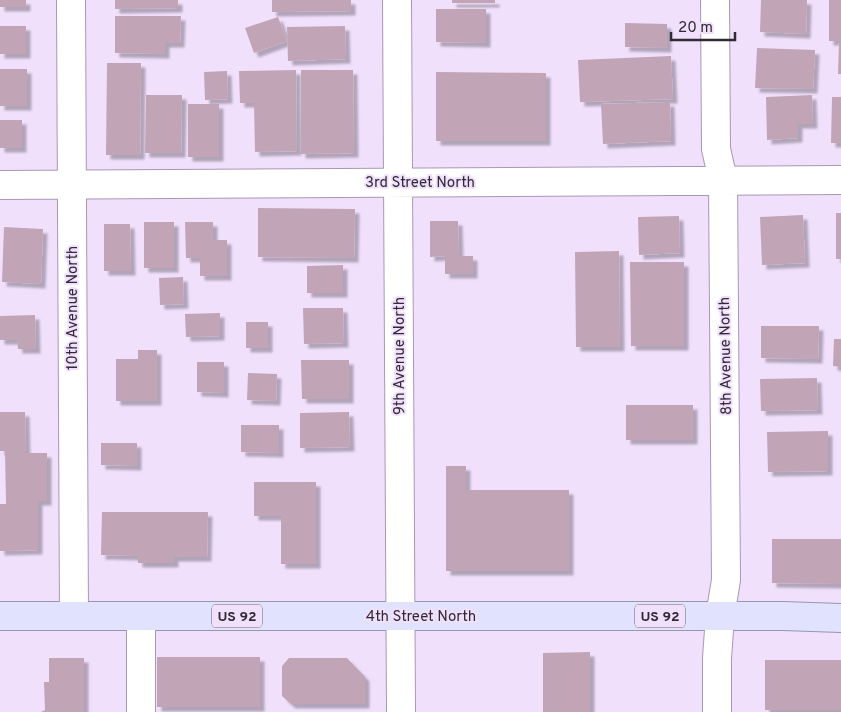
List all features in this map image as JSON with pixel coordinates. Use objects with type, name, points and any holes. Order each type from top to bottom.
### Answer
[{"type":"main road","name":"4th Street North","points":[[0,616],[720,616],[841,618]]},
{"type":"street","name":"10th Avenue North","points":[[70,0],[74,616]]},
{"type":"street","name":"9th Avenue North","points":[[397,0],[400,712]]},
{"type":"street","name":"8th Avenue North","points":[[715,0],[716,150],[723,180],[726,580],[720,616],[717,658],[717,712]]},
{"type":"street","name":"3rd Street North","points":[[0,185],[841,180]]},
{"type":"street","points":[[141,616],[141,712]]},
{"type":"building","points":[[0,0],[26,0],[26,7],[0,7]]},
{"type":"building","points":[[115,0],[178,0],[178,8],[115,9]]},
{"type":"building","points":[[272,0],[351,0],[351,11],[272,12]]},
{"type":"building","points":[[452,0],[495,0],[495,3],[452,3]]},
{"type":"building","points":[[761,0],[807,0],[806,34],[760,32]]},
{"type":"building","points":[[829,0],[841,0],[841,41],[829,41]]},
{"type":"building","points":[[436,9],[486,9],[486,43],[436,42]]},
{"type":"building","points":[[115,16],[181,16],[180,43],[165,43],[165,54],[115,53]]},
{"type":"building","points":[[278,17],[287,41],[254,53],[245,28]]},
{"type":"building","points":[[625,23],[667,24],[667,48],[625,47]]},
{"type":"building","points":[[0,26],[26,26],[26,54],[0,54]]},
{"type":"building","points":[[345,26],[346,59],[288,61],[287,27]]},
{"type":"building","points":[[839,42],[841,42],[841,74],[838,74]]},
{"type":"building","points":[[757,48],[815,50],[813,89],[755,88]]},
{"type":"building","points":[[671,56],[673,99],[580,102],[578,60]]},
{"type":"building","points":[[107,63],[141,63],[140,155],[106,155]]},
{"type":"building","points":[[0,69],[27,69],[27,106],[0,106]]},
{"type":"building","points":[[296,70],[297,151],[255,152],[254,103],[240,103],[239,71]]},
{"type":"building","points":[[301,70],[353,70],[354,153],[301,154]]},
{"type":"building","points":[[227,71],[228,99],[205,100],[204,72]]},
{"type":"building","points":[[436,72],[546,73],[546,141],[436,141]]},
{"type":"building","points":[[146,95],[182,95],[181,153],[145,153]]},
{"type":"building","points":[[812,95],[813,124],[798,124],[798,138],[767,140],[766,97]]},
{"type":"building","points":[[832,97],[841,97],[841,143],[831,143]]},
{"type":"building","points":[[670,102],[671,141],[603,144],[601,104]]},
{"type":"building","points":[[188,104],[219,104],[219,157],[188,157]]},
{"type":"building","points":[[0,120],[22,120],[22,148],[0,148]]},
{"type":"building","points":[[258,208],[355,209],[354,258],[258,257]]},
{"type":"building","points":[[836,213],[841,213],[841,259],[836,259]]},
{"type":"building","points":[[803,215],[805,263],[762,265],[760,217]]},
{"type":"building","points":[[679,216],[680,253],[639,255],[638,217]]},
{"type":"building","points":[[430,221],[458,221],[459,256],[473,256],[473,274],[445,274],[445,256],[430,257]]},
{"type":"building","points":[[144,222],[174,222],[174,268],[144,268]]},
{"type":"building","points":[[185,222],[213,222],[213,240],[227,240],[227,276],[200,276],[200,258],[186,258]]},
{"type":"building","points":[[104,224],[130,224],[131,271],[104,271]]},
{"type":"building","points":[[4,227],[43,229],[41,284],[2,282]]},
{"type":"building","points":[[619,251],[620,347],[576,347],[575,252]]},
{"type":"building","points":[[630,262],[684,262],[684,346],[631,346]]},
{"type":"building","points":[[343,265],[343,293],[307,293],[307,266]]},
{"type":"building","points":[[183,277],[184,304],[160,305],[159,278]]},
{"type":"building","points":[[303,308],[343,308],[344,343],[304,344]]},
{"type":"building","points":[[220,313],[220,336],[186,337],[185,314]]},
{"type":"building","points":[[35,315],[36,349],[18,349],[17,340],[0,340],[0,316]]},
{"type":"building","points":[[246,322],[268,322],[268,348],[246,348]]},
{"type":"building","points":[[761,326],[819,326],[818,359],[761,358]]},
{"type":"building","points":[[834,339],[841,339],[841,367],[833,366]]},
{"type":"building","points":[[138,350],[157,350],[157,401],[116,401],[116,359],[138,359]]},
{"type":"building","points":[[301,360],[349,360],[349,399],[302,399]]},
{"type":"building","points":[[197,362],[224,362],[224,393],[197,392]]},
{"type":"building","points":[[248,373],[277,374],[276,401],[247,400]]},
{"type":"building","points":[[817,378],[818,410],[761,411],[760,379]]},
{"type":"building","points":[[626,405],[693,405],[693,440],[626,440]]},
{"type":"building","points":[[0,412],[25,412],[26,453],[47,453],[47,501],[38,501],[38,550],[0,551],[0,504],[6,504],[5,451],[0,451]]},
{"type":"building","points":[[349,412],[350,447],[300,448],[300,413]]},
{"type":"building","points":[[241,425],[279,425],[279,453],[241,452]]},
{"type":"building","points":[[828,431],[828,471],[768,472],[767,432]]},
{"type":"building","points":[[101,443],[137,443],[137,466],[101,465]]},
{"type":"building","points":[[446,466],[466,466],[466,490],[569,490],[569,571],[446,571]]},
{"type":"building","points":[[254,482],[316,482],[316,564],[281,564],[281,516],[254,516]]},
{"type":"building","points":[[102,512],[208,512],[207,557],[174,557],[174,563],[138,563],[138,556],[101,555]]},
{"type":"building","points":[[772,539],[841,539],[841,584],[772,583]]},
{"type":"building","points":[[590,652],[590,712],[543,712],[543,653]]},
{"type":"building","points":[[157,657],[260,657],[260,707],[157,707]]},
{"type":"building","points":[[49,658],[84,658],[84,712],[41,712],[45,710],[44,682],[49,682]]},
{"type":"building","points":[[289,658],[347,658],[365,677],[365,704],[291,704],[282,696],[282,666]]},
{"type":"building","points":[[765,660],[841,660],[841,710],[765,710]]}]
